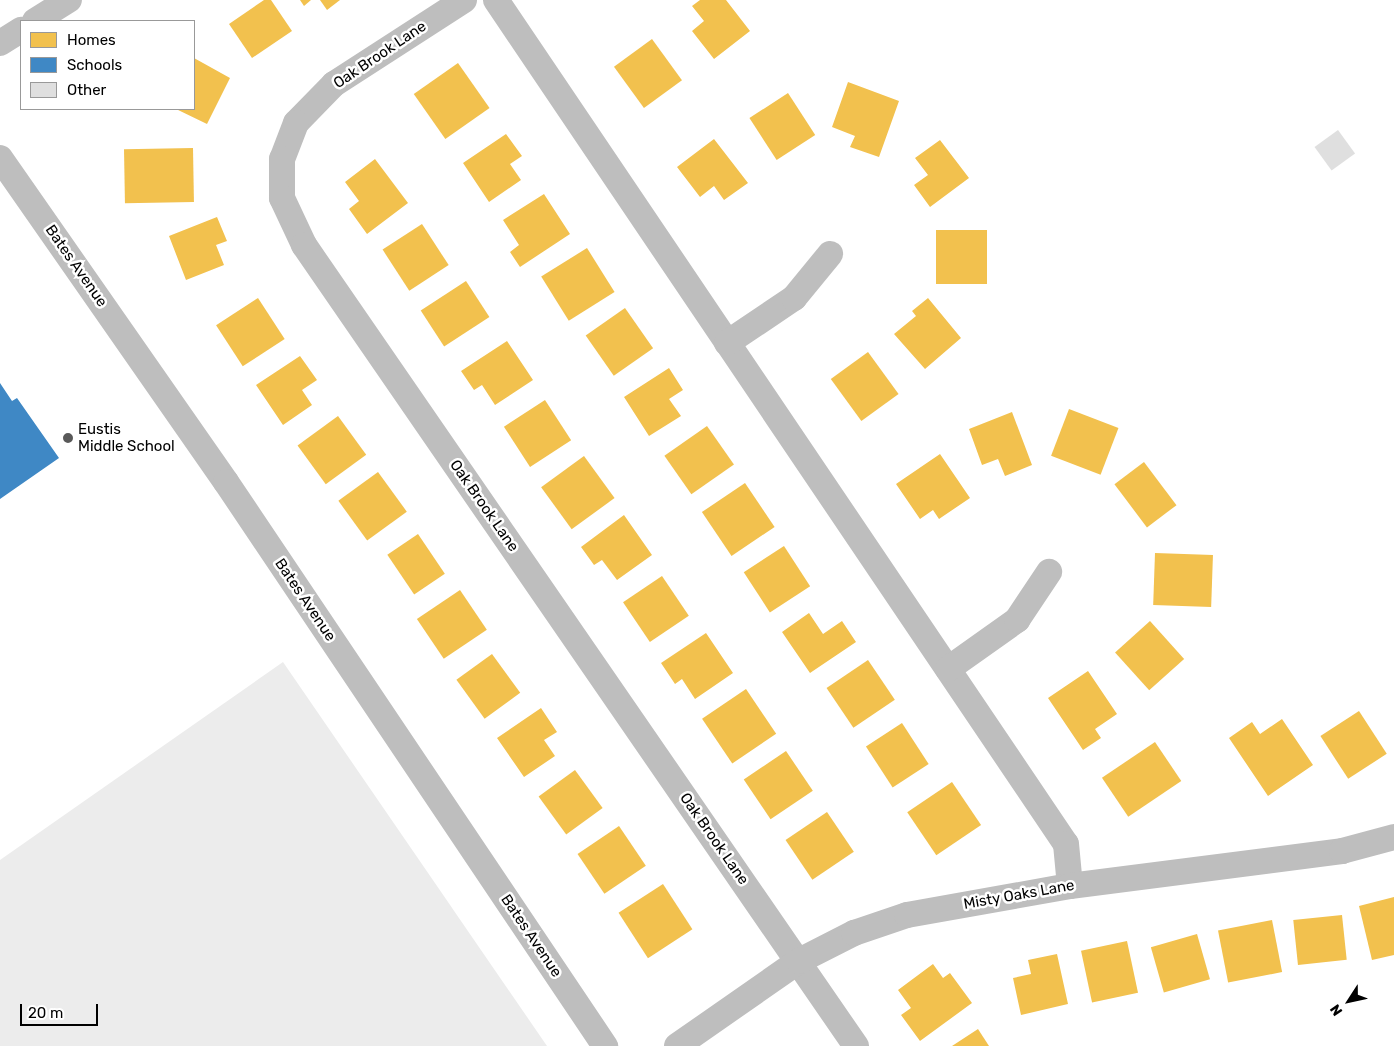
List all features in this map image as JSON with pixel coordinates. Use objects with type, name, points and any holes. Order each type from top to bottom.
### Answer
[{"type":"street","points":[[37,20],[69,0]]},
{"type":"street","name":"Oak Brook Lane","points":[[464,0],[334,84],[296,123],[282,159],[282,198],[304,245],[856,1046]]},
{"type":"street","points":[[496,0],[1066,844],[1070,886]]},
{"type":"street","points":[[0,43],[20,31]]},
{"type":"street","name":"Bates Avenue","points":[[0,158],[226,482],[605,1046]]},
{"type":"street","points":[[727,343],[794,298],[830,254]]},
{"type":"street","points":[[948,669],[1017,620],[1049,572]]},
{"type":"street","name":"Misty Oaks Lane","points":[[677,1046],[799,961],[854,933],[907,914],[1070,886],[1342,850],[1394,837]]},
{"type":"shaded area","points":[[283,662],[547,1046],[0,1046],[0,860]]},
{"type":"building: Homes","points":[[264,0],[271,0],[292,31],[252,58],[229,24]]},
{"type":"building: Homes","points":[[300,0],[311,0],[304,6]]},
{"type":"building: Homes","points":[[320,0],[340,0],[327,10]]},
{"type":"building: Homes","points":[[700,0],[726,0],[750,31],[714,59],[692,31],[704,21],[692,6]]},
{"type":"building: Homes","points":[[652,39],[682,80],[644,108],[614,67]]},
{"type":"building: Homes","points":[[195,59],[230,78],[207,124],[178,110],[195,110]]},
{"type":"building: Homes","points":[[458,63],[490,108],[445,139],[414,94]]},
{"type":"building: Homes","points":[[848,82],[899,101],[879,157],[850,147],[855,136],[832,127]]},
{"type":"building: Homes","points":[[788,93],[815,135],[777,160],[749,118]]},
{"type":"building: Homes","points":[[506,134],[522,156],[510,164],[521,180],[489,202],[463,163]]},
{"type":"building: Homes","points":[[714,139],[748,183],[724,200],[714,186],[700,197],[677,167]]},
{"type":"building: Homes","points":[[940,140],[969,178],[930,207],[914,185],[928,175],[915,158]]},
{"type":"building: Homes","points":[[193,148],[194,202],[125,203],[124,149]]},
{"type":"building: Homes","points":[[375,159],[408,203],[367,234],[349,209],[359,201],[345,182]]},
{"type":"building: Homes","points":[[544,194],[570,234],[520,267],[510,252],[519,245],[503,220]]},
{"type":"building: Homes","points":[[217,217],[227,241],[216,245],[224,265],[186,280],[169,236]]},
{"type":"building: Homes","points":[[422,224],[449,265],[409,291],[383,250]]},
{"type":"building: Homes","points":[[936,230],[987,230],[987,284],[936,284]]},
{"type":"building: Homes","points":[[587,248],[615,292],[569,321],[541,277]]},
{"type":"building: Homes","points":[[466,281],[489,317],[444,346],[421,310]]},
{"type":"building: Homes","points":[[258,298],[285,339],[243,366],[216,325]]},
{"type":"building: Homes","points":[[928,298],[961,338],[925,369],[894,334],[916,316],[912,311]]},
{"type":"building: Homes","points":[[625,308],[653,348],[614,376],[586,336]]},
{"type":"building: Homes","points":[[507,341],[533,380],[495,405],[482,385],[474,390],[461,371]]},
{"type":"building: Homes","points":[[868,352],[899,394],[861,421],[831,379]]},
{"type":"building: Homes","points":[[300,356],[317,380],[302,390],[312,405],[283,425],[256,385]]},
{"type":"building: Homes","points":[[669,368],[683,390],[669,399],[681,416],[649,436],[624,397]]},
{"type":"building: Homes","points":[[545,400],[571,440],[530,467],[504,427]]},
{"type":"building: Homes","points":[[1069,409],[1118,428],[1101,475],[1051,456]]},
{"type":"building: Homes","points":[[1012,412],[1032,465],[1005,476],[998,459],[982,465],[969,429]]},
{"type":"building: Homes","points":[[338,416],[366,455],[326,484],[298,445]]},
{"type":"building: Homes","points":[[707,426],[734,465],[691,494],[664,456]]},
{"type":"building: Homes","points":[[940,454],[970,498],[939,519],[933,510],[920,519],[896,484]]},
{"type":"building: Homes","points":[[584,456],[615,498],[572,529],[541,487]]},
{"type":"building: Homes","points":[[1144,462],[1176,505],[1147,527],[1114,484]]},
{"type":"building: Homes","points":[[378,472],[407,512],[367,540],[338,501]]},
{"type":"building: Homes","points":[[745,483],[775,527],[732,556],[702,512]]},
{"type":"building: Homes","points":[[624,515],[652,555],[617,580],[602,560],[594,565],[581,547]]},
{"type":"building: Homes","points":[[418,534],[445,574],[414,594],[387,555]]},
{"type":"building: Homes","points":[[784,546],[810,586],[770,612],[744,572]]},
{"type":"building: Homes","points":[[1155,553],[1213,555],[1211,607],[1153,605]]},
{"type":"building: Homes","points":[[662,576],[689,616],[650,642],[623,602]]},
{"type":"building: Homes","points":[[460,590],[487,630],[444,659],[417,619]]},
{"type":"building: Homes","points":[[809,613],[823,634],[842,621],[856,642],[810,673],[782,632]]},
{"type":"building: Homes","points":[[1150,621],[1184,659],[1149,690],[1115,652]]},
{"type":"building: Homes","points":[[706,633],[733,673],[695,699],[682,679],[675,684],[661,663]]},
{"type":"building: Homes","points":[[492,654],[520,693],[485,719],[456,680]]},
{"type":"building: Homes","points":[[868,660],[895,700],[853,728],[827,688]]},
{"type":"building: Homes","points":[[1088,671],[1117,714],[1095,729],[1101,738],[1083,750],[1048,698]]},
{"type":"building: Homes","points":[[746,689],[776,734],[732,763],[702,719]]},
{"type":"building: Homes","points":[[541,708],[557,732],[544,740],[555,756],[524,777],[497,738]]},
{"type":"building: Homes","points":[[1359,711],[1387,754],[1348,779],[1320,736]]},
{"type":"building: Homes","points":[[1282,719],[1313,765],[1268,796],[1229,738],[1252,722],[1260,734]]},
{"type":"building: Homes","points":[[902,723],[929,764],[893,788],[866,746]]},
{"type":"building: Homes","points":[[1155,742],[1181,781],[1128,817],[1102,778]]},
{"type":"building: Homes","points":[[786,751],[813,791],[771,819],[744,780]]},
{"type":"building: Homes","points":[[575,770],[603,808],[566,834],[539,796]]},
{"type":"building: Homes","points":[[952,782],[981,825],[936,855],[907,812]]},
{"type":"building: Homes","points":[[827,812],[854,852],[812,880],[786,840]]},
{"type":"building: Homes","points":[[619,826],[646,866],[604,894],[578,854]]},
{"type":"building: Homes","points":[[663,884],[692,929],[648,958],[619,913]]},
{"type":"building: Homes","points":[[1394,897],[1394,955],[1372,960],[1359,906]]},
{"type":"building: Homes","points":[[1342,915],[1347,960],[1298,965],[1293,920]]},
{"type":"building: Homes","points":[[1272,920],[1282,972],[1228,983],[1218,930]]},
{"type":"building: Homes","points":[[1197,934],[1210,979],[1164,992],[1151,947]]},
{"type":"building: Homes","points":[[1127,941],[1138,993],[1092,1003],[1081,951]]},
{"type":"building: Homes","points":[[1057,954],[1068,1004],[1021,1015],[1013,978],[1031,974],[1028,960]]},
{"type":"building: Homes","points":[[933,964],[943,978],[950,973],[972,1003],[920,1041],[901,1015],[911,1008],[898,990]]},
{"type":"building: Homes","points":[[978,1029],[989,1046],[952,1046]]},
{"type":"building: Schools","points":[[0,383],[12,401],[17,398],[59,458],[0,499]]},
{"type":"building: Other","points":[[1338,130],[1355,153],[1332,171],[1315,147]]},
{"type":"place","name":"Eustis Middle School","points":[[68,438]]}]
